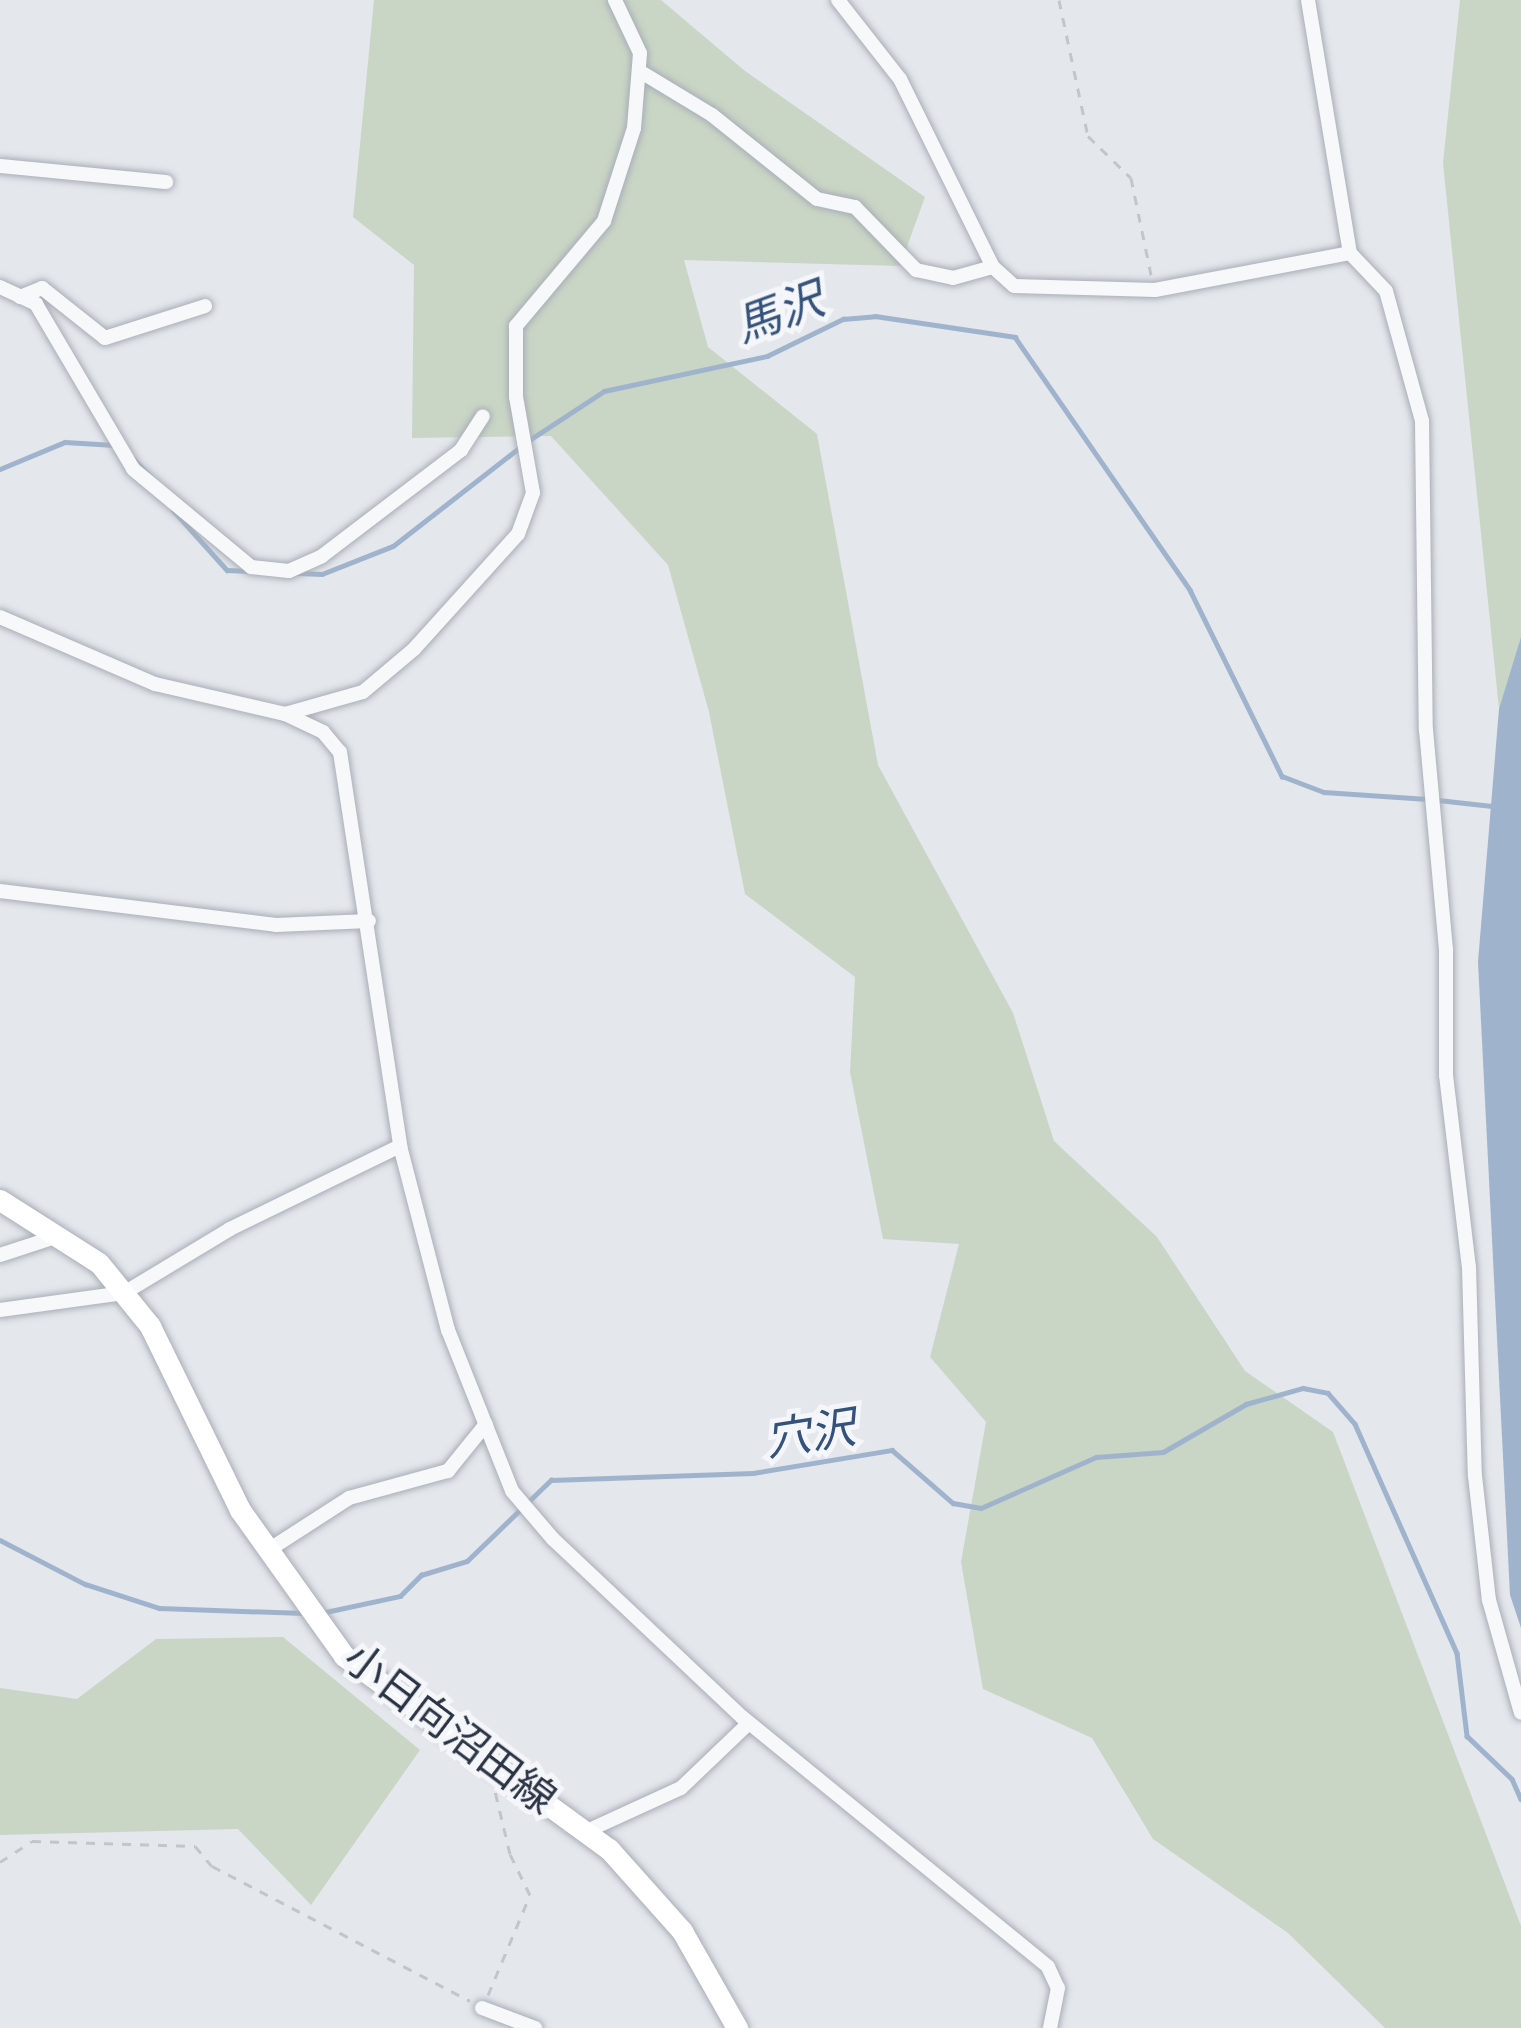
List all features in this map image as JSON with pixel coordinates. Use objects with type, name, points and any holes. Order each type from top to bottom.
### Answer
[{"type":"main road","name":"小日向沼田線","points":[[0,1200],[61,1235],[124,1293],[170,1358],[240,1510],[316,1620],[383,1690],[587,1831],[682,1931],[737,2028]]},
{"type":"street","points":[[285,714],[363,692],[414,649],[518,534],[532,493],[516,397],[516,326],[616,200],[641,72],[615,0]]},
{"type":"street","points":[[838,0],[918,109],[993,267],[1014,286],[1155,290],[1350,254]]},
{"type":"street","points":[[1308,0],[1350,254],[1386,291],[1424,439],[1426,730],[1446,949],[1446,1075],[1469,1267],[1475,1476],[1489,1600],[1521,1713]]},
{"type":"street","points":[[641,72],[712,115],[817,199],[855,207],[916,270],[952,278],[993,267]]},
{"type":"street","points":[[0,166],[166,182]]},
{"type":"street","points":[[0,287],[36,304],[133,469],[251,567],[289,572],[322,556],[461,450],[484,416]]},
{"type":"street","points":[[20,297],[42,288],[104,338],[206,306]]},
{"type":"street","points":[[0,617],[155,685],[285,714],[323,732],[340,752],[400,1146],[448,1330],[512,1491],[553,1539],[749,1723],[1048,1967],[1058,1988],[1050,2028]]},
{"type":"street","points":[[0,891],[276,926],[369,921]]},
{"type":"street","points":[[0,1310],[124,1293],[230,1229],[400,1146]]},
{"type":"street","points":[[0,1255],[61,1235]]},
{"type":"street","points":[[267,1551],[349,1498],[448,1471],[486,1424]]},
{"type":"street","points":[[587,1831],[681,1788],[749,1723]]},
{"type":"street","points":[[482,2008],[535,2028]]},
{"type":"path","points":[[1059,0],[1088,136],[1131,178],[1155,290]]},
{"type":"path","points":[[0,1862],[32,1841],[195,1846],[212,1866],[482,2008],[530,1895],[493,1802],[496,1768]]},
{"type":"green space","points":[[374,0],[661,0],[745,71],[925,197],[900,266],[684,260],[708,347],[817,434],[878,765],[1013,1013],[1054,1141],[1157,1237],[1245,1371],[1333,1432],[1521,1926],[1521,2028],[1385,2028],[1288,1933],[1153,1839],[1092,1738],[983,1689],[961,1562],[986,1422],[930,1357],[959,1244],[883,1239],[850,1072],[855,977],[745,894],[709,712],[668,565],[551,436],[412,438],[414,265],[353,217]]},
{"type":"green space","points":[[1460,0],[1521,0],[1521,923],[1443,163]]},
{"type":"green space","points":[[283,1637],[420,1750],[311,1905],[238,1829],[0,1835],[0,1688],[77,1699],[156,1639]]},
{"type":"water","points":[[1521,637],[1521,1628],[1510,1595],[1478,962],[1499,709]]},
{"type":"waterway","name":"馬沢","points":[[528,441],[604,391],[767,356],[843,319],[875,316],[1015,337],[1190,590],[1282,776],[1324,792],[1427,799]]},
{"type":"waterway","name":"馬沢","points":[[0,469],[65,442],[114,445]]},
{"type":"waterway","name":"馬沢","points":[[173,510],[227,570],[322,574],[393,546],[519,448]]},
{"type":"waterway","name":"馬沢","points":[[133,458],[150,476]]},
{"type":"waterway","name":"馬沢","points":[[1438,800],[1492,806]]},
{"type":"waterway","name":"穴沢","points":[[321,1613],[400,1596],[421,1575],[467,1561],[551,1480],[753,1473],[892,1450],[953,1503],[981,1508],[1096,1457],[1163,1452],[1246,1404],[1303,1388],[1328,1393],[1355,1424],[1457,1653],[1467,1736],[1512,1779],[1521,1799]]},
{"type":"waterway","name":"穴沢","points":[[0,1540],[85,1584],[159,1608],[304,1613]]}]
